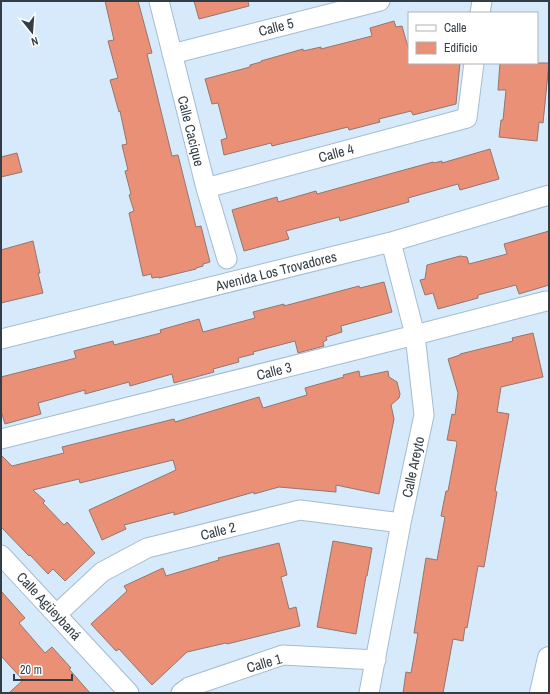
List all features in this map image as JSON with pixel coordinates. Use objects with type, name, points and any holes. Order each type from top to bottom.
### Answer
[{"type":"highway","points":[[541,693],[549,658]]},
{"type":"street","name":"Calle Cacique","points":[[159,1],[206,188],[227,259]]},
{"type":"street","name":"Calle 5","points":[[172,54],[380,1]]},
{"type":"street","points":[[480,12],[482,1]]},
{"type":"street","name":"Calle 4","points":[[206,188],[467,118],[474,64]]},
{"type":"street","name":"Avenida Los Trovadores","points":[[1,339],[391,242],[549,195]]},
{"type":"street","name":"Calle Areyto","points":[[369,693],[401,523],[424,415],[415,336],[391,242]]},
{"type":"street","name":"Calle 3","points":[[1,439],[415,336],[546,301]]},
{"type":"street","name":"Calle 2","points":[[57,614],[102,572],[147,548],[300,510],[401,523]]},
{"type":"street","name":"Calle Agüeybaná","points":[[1,555],[129,693]]},
{"type":"street","name":"Calle 1","points":[[181,693],[189,687],[282,655],[376,660]]},
{"type":"building","points":[[105,1],[138,1],[152,53],[147,54],[172,156],[178,155],[196,227],[201,226],[210,262],[203,264],[203,266],[196,269],[159,278],[152,278],[151,274],[143,276],[129,213],[134,211],[129,195],[131,194],[125,171],[128,170],[122,145],[127,144],[120,111],[119,112],[110,80],[118,78],[108,41],[114,40]]},
{"type":"building","points":[[194,1],[248,1],[249,6],[199,19]]},
{"type":"building","points":[[394,21],[396,27],[402,26],[408,47],[408,64],[460,64],[456,104],[413,115],[411,111],[379,119],[380,122],[349,130],[348,127],[272,146],[271,143],[224,155],[221,140],[227,138],[218,103],[212,104],[205,79],[250,67],[250,65],[261,61],[303,49],[303,51],[321,47],[321,49],[372,36],[370,28]]},
{"type":"building","points":[[549,63],[543,123],[539,122],[537,141],[499,137],[501,120],[503,120],[506,90],[498,90],[500,64]]},
{"type":"building","points":[[490,149],[499,179],[460,190],[458,184],[408,198],[409,202],[340,221],[339,217],[286,231],[289,239],[244,251],[232,210],[277,197],[278,202],[316,191],[317,194],[433,162],[442,161],[442,163]]},
{"type":"building","points":[[17,153],[22,172],[1,177],[1,157]]},
{"type":"building","points":[[549,231],[549,285],[519,294],[516,285],[478,295],[478,298],[438,309],[433,293],[425,295],[420,280],[425,279],[427,265],[460,256],[467,257],[469,264],[507,254],[504,244]]},
{"type":"building","points":[[33,241],[43,293],[1,303],[1,250]]},
{"type":"building","points":[[384,282],[392,312],[341,326],[342,332],[326,337],[327,340],[323,342],[324,346],[298,353],[295,341],[253,352],[254,354],[238,358],[239,362],[213,369],[214,372],[174,383],[172,374],[130,386],[129,382],[85,394],[85,390],[38,403],[41,414],[5,424],[1,411],[1,377],[76,358],[74,351],[113,341],[114,345],[161,333],[160,330],[199,319],[203,332],[255,318],[253,312],[284,304],[284,306],[359,286],[360,288]]},
{"type":"building","points":[[533,333],[543,377],[501,387],[497,412],[509,414],[495,491],[497,492],[484,567],[478,566],[467,628],[465,627],[463,641],[453,639],[443,693],[403,693],[406,672],[411,673],[418,633],[414,633],[426,558],[437,560],[445,517],[441,516],[446,491],[448,491],[457,443],[456,441],[447,440],[452,414],[455,415],[458,393],[448,359],[460,354],[513,341],[512,338]]},
{"type":"building","points":[[359,371],[360,377],[388,371],[389,377],[397,382],[400,394],[399,398],[391,405],[394,419],[379,494],[336,485],[336,492],[279,487],[254,494],[254,492],[174,515],[174,512],[124,525],[126,529],[102,540],[89,510],[176,470],[173,460],[80,483],[79,479],[33,490],[45,501],[43,503],[64,525],[67,522],[95,553],[65,581],[53,569],[48,574],[1,527],[1,455],[12,466],[64,453],[62,447],[174,419],[175,422],[259,397],[263,408],[307,395],[305,388],[344,377],[343,375]]},
{"type":"building","points":[[333,541],[372,548],[356,634],[317,627]]},
{"type":"building","points":[[279,543],[287,575],[281,577],[289,609],[296,607],[300,626],[187,652],[152,685],[119,649],[116,651],[91,624],[127,591],[124,586],[163,568],[166,576],[219,560],[218,558]]},
{"type":"building","points":[[1,591],[25,618],[19,623],[45,653],[52,647],[71,668],[69,669],[90,693],[9,693],[23,680],[1,656]]}]
